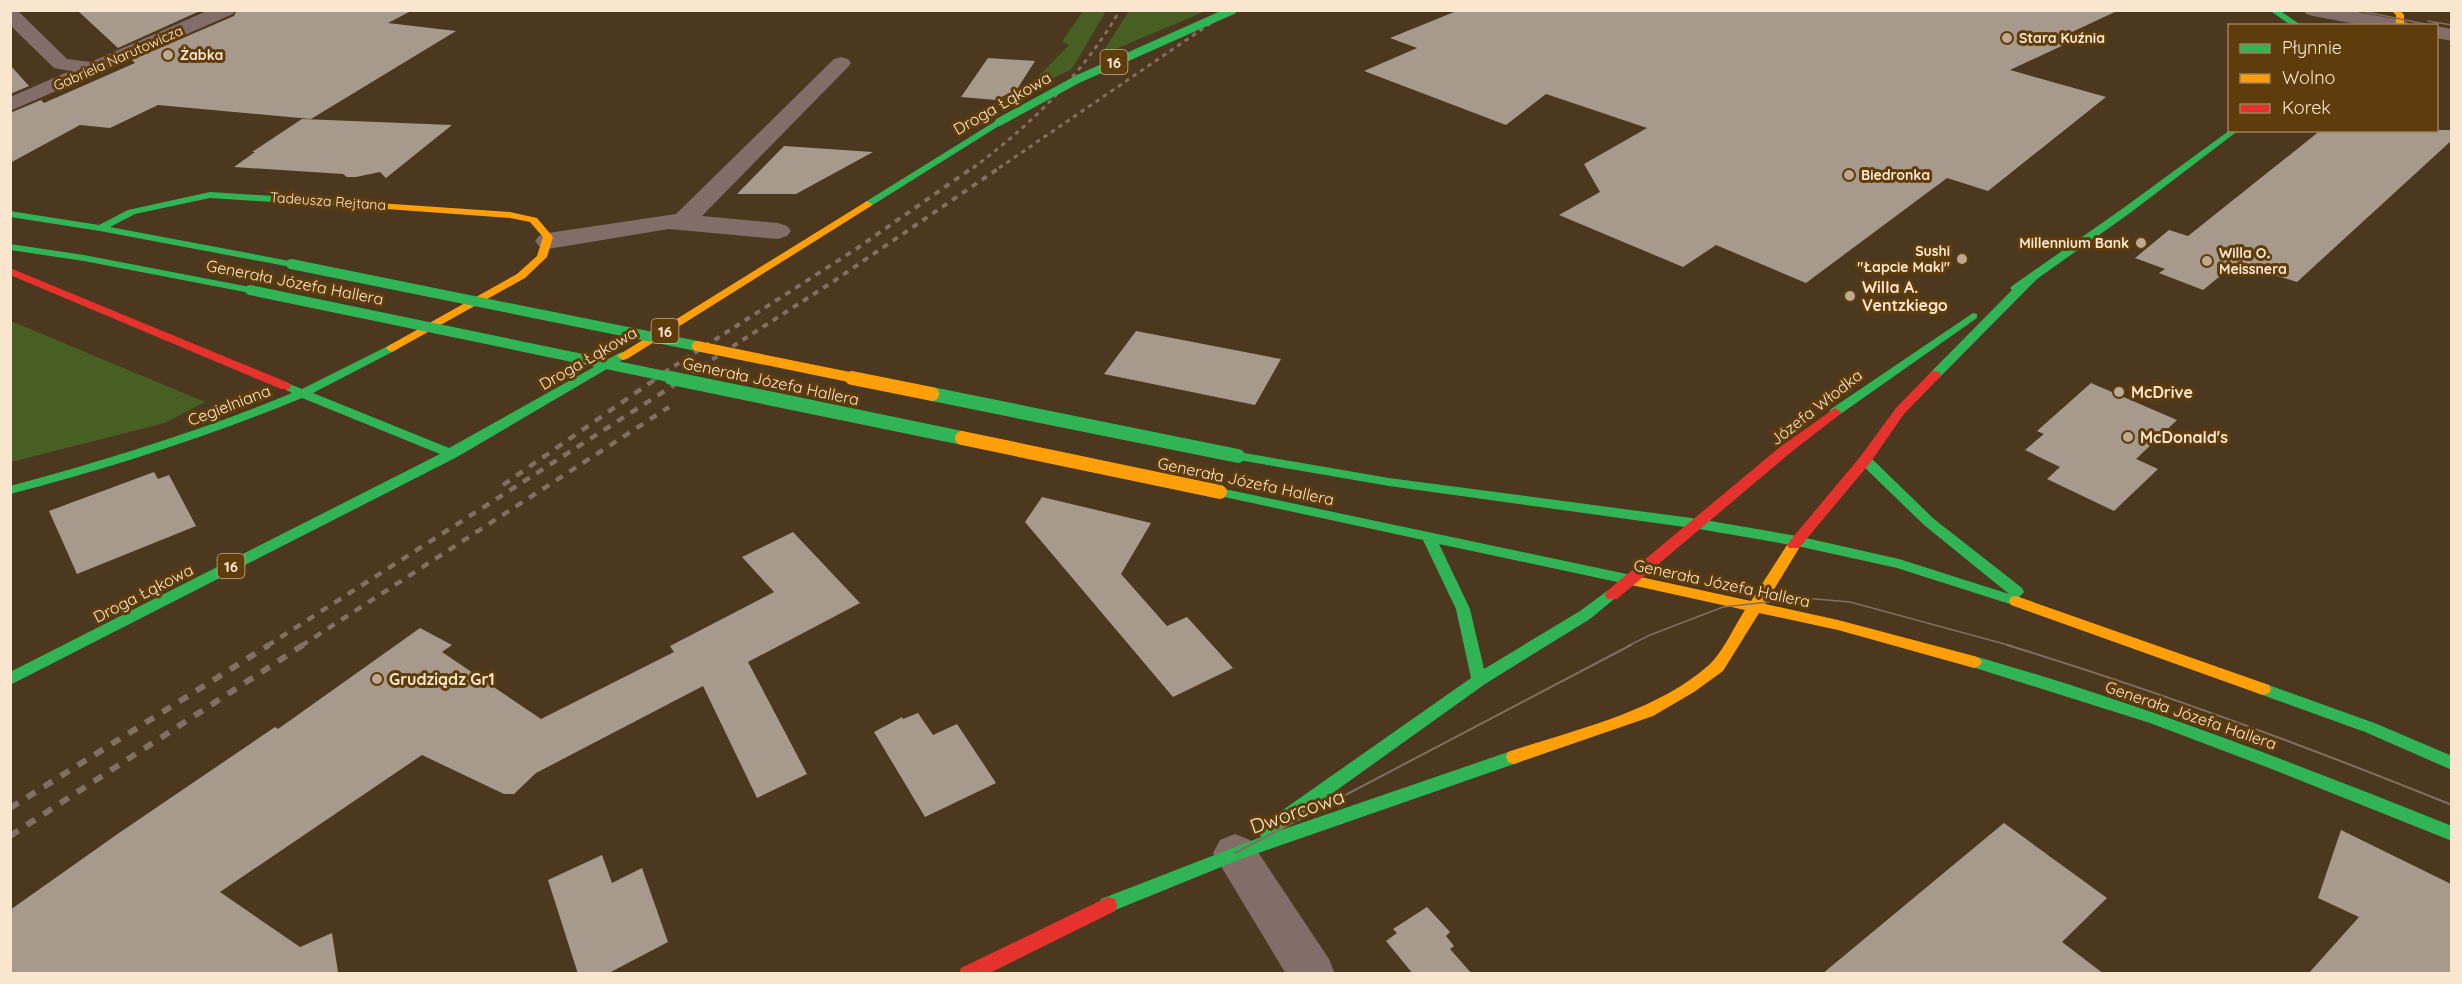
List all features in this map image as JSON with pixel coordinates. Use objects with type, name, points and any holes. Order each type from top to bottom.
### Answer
[{"type":"main road","name":"Droga Łąkowa","points":[[10,679],[452,454],[647,342],[873,199],[1038,100],[1132,54],[1233,10]]},
{"type":"main road","points":[[2273,10],[2295,24]]},
{"type":"main road","points":[[2395,10],[2400,15],[2400,24]]},
{"type":"main road","name":"Józefa Włodka","points":[[1632,580],[1785,450],[1863,390],[2033,276],[2232,132]]},
{"type":"main road","name":"Tadeusza Rejtana","points":[[99,228],[132,212],[210,195],[510,215],[533,220],[549,237],[548,241]]},
{"type":"main road","name":"Generała Józefa Hallera","points":[[10,214],[99,228],[291,264],[1238,456],[1389,482],[1700,524],[1797,541],[1899,564],[2035,607],[2371,728],[2451,764]]},
{"type":"main road","points":[[306,393],[387,351],[515,278],[538,262],[548,241]]},
{"type":"main road","name":"Generała Józefa Hallera","points":[[10,247],[84,258],[250,290],[1428,535],[1838,625],[1979,663],[2132,711],[2292,769],[2451,834]]},
{"type":"main road","points":[[10,271],[256,376],[306,393],[452,454]]},
{"type":"main road","name":"Józefa Włodka","points":[[1756,608],[1797,541],[1865,460],[1900,411],[2033,276]]},
{"type":"main road","name":"Cegielniana","points":[[10,490],[75,473],[217,429],[306,393]]},
{"type":"main road","points":[[1865,460],[1929,522],[2035,607]]},
{"type":"main road","points":[[1428,535],[1463,609],[1479,680]]},
{"type":"main road","name":"Dworcowa","points":[[1235,853],[1479,680],[1585,615],[1632,580]]},
{"type":"main road","name":"Dworcowa","points":[[1235,853],[1647,712],[1688,688],[1717,667],[1756,608]]},
{"type":"main road","points":[[968,974],[1086,914],[1235,853]]},
{"type":"street","name":"Gabriela Narutowicza","points":[[10,105],[226,10]]},
{"type":"street","points":[[2313,10],[2389,24]]},
{"type":"street","points":[[10,14],[61,64],[93,68]]},
{"type":"street","points":[[681,223],[842,63]]},
{"type":"street","points":[[548,241],[647,224],[681,223],[778,231]]},
{"type":"street","points":[[1235,853],[1312,974]]},
{"type":"green space","points":[[1083,11],[1106,11],[1072,69],[1021,94],[1069,45],[1062,42]]},
{"type":"green space","points":[[1129,11],[1206,11],[1101,55]]},
{"type":"green space","points":[[11,321],[205,402],[165,423],[11,462]]},
{"type":"building","points":[[77,10],[202,10],[118,48]]},
{"type":"building","points":[[237,10],[413,10],[388,23],[456,31],[311,119],[158,105],[110,128],[80,125],[10,163],[10,113],[41,100],[44,103],[135,63],[132,60],[234,16]]},
{"type":"building","points":[[1459,10],[2119,10],[2070,33],[2081,37],[2010,70],[2106,97],[1988,191],[1947,178],[1806,283],[1716,245],[1683,267],[1559,215],[1600,192],[1584,164],[1647,128],[1546,94],[1506,125],[1364,71],[1417,48],[1390,38]]},
{"type":"building","points":[[988,58],[1035,61],[1014,94],[1009,93],[996,100],[961,97]]},
{"type":"building","points":[[10,65],[29,86],[10,94]]},
{"type":"building","points":[[302,119],[452,125],[386,178],[380,172],[347,177],[343,174],[234,167],[255,152],[252,152]]},
{"type":"building","points":[[2438,130],[2451,130],[2451,141],[2297,282],[2236,263],[2203,290],[2159,273],[2165,269],[2135,258],[2169,230],[2188,236],[2318,132],[2438,132]]},
{"type":"building","points":[[784,146],[873,152],[796,194],[737,194]]},
{"type":"building","points":[[1136,331],[1281,359],[1255,405],[1104,374]]},
{"type":"building","points":[[2091,383],[2177,420],[2136,459],[2158,469],[2114,511],[2047,479],[2060,467],[2025,450],[2044,434],[2037,431]]},
{"type":"building","points":[[154,472],[158,479],[169,475],[196,526],[77,574],[49,511]]},
{"type":"building","points":[[1042,497],[1151,523],[1121,574],[1167,626],[1187,617],[1233,668],[1173,697],[1025,522]]},
{"type":"building","points":[[793,532],[860,603],[748,662],[807,774],[757,798],[703,686],[536,773],[514,794],[504,794],[422,755],[220,892],[300,947],[332,933],[340,974],[10,974],[10,910],[275,727],[278,729],[420,628],[452,645],[442,652],[541,719],[674,652],[670,646],[774,592],[742,557]]},
{"type":"building","points":[[918,713],[933,735],[957,724],[996,783],[925,817],[874,732],[902,717],[903,719]]},
{"type":"building","points":[[2004,823],[2107,898],[2062,942],[2104,974],[1822,974]]},
{"type":"building","points":[[2341,830],[2451,884],[2451,974],[2308,974],[2359,917],[2318,898]]},
{"type":"building","points":[[602,855],[612,883],[642,868],[668,942],[607,974],[578,974],[548,880]]},
{"type":"building","points":[[1427,907],[1450,932],[1446,936],[1454,946],[1450,949],[1472,974],[1413,974],[1386,941],[1397,933],[1393,929]]},
{"type":"tram line","points":[[2356,10],[2425,24]]},
{"type":"tram line","points":[[2428,21],[2452,25]]},
{"type":"tram line","points":[[1628,646],[1650,635],[1723,607],[1804,598],[1850,602],[2012,646]]},
{"type":"tram line","points":[[1235,853],[1631,645]]},
{"type":"tram line","points":[[2007,645],[2231,720],[2452,805]]},
{"type":"railway","points":[[973,168],[1036,116],[1073,77],[1090,56],[1120,10]]},
{"type":"railway","points":[[999,168],[1230,10]]},
{"type":"railway","points":[[654,379],[856,249],[975,166]]},
{"type":"railway","points":[[682,379],[834,281],[1002,166]]},
{"type":"railway","points":[[503,485],[657,378]]},
{"type":"railway","points":[[267,646],[685,378]]},
{"type":"railway","points":[[301,646],[669,407]]},
{"type":"railway","points":[[10,808],[269,645]]},
{"type":"railway","points":[[10,836],[303,645]]},
{"type":"traffic: fast","points":[[999,122],[1078,79],[1233,10]]},
{"type":"traffic: fast","points":[[2273,10],[2295,24]]},
{"type":"traffic: fast","points":[[867,204],[999,122]]},
{"type":"traffic: fast","points":[[2016,288],[2126,211],[2232,132]]},
{"type":"traffic: fast","points":[[100,228],[132,212],[210,195],[349,204]]},
{"type":"traffic: fast","points":[[10,214],[100,228],[291,264]]},
{"type":"traffic: fast","points":[[10,247],[84,258],[250,290]]},
{"type":"traffic: fast","points":[[291,264],[697,346]]},
{"type":"traffic: fast","points":[[1935,375],[2033,276]]},
{"type":"traffic: fast","points":[[250,290],[962,438]]},
{"type":"traffic: fast","points":[[1835,412],[1973,316]]},
{"type":"traffic: fast","points":[[10,490],[158,448],[253,414],[347,372],[392,348]]},
{"type":"traffic: fast","points":[[10,679],[415,473],[623,356]]},
{"type":"traffic: fast","points":[[285,386],[452,454]]},
{"type":"traffic: fast","points":[[932,394],[1238,456]]},
{"type":"traffic: fast","points":[[1238,456],[1389,482],[1699,524],[1797,541],[1899,564],[2016,601]]},
{"type":"traffic: fast","points":[[1865,460],[1929,522],[2017,592]]},
{"type":"traffic: fast","points":[[1220,492],[1636,581]]},
{"type":"traffic: fast","points":[[1428,535],[1463,609],[1479,680]]},
{"type":"traffic: fast","points":[[1266,831],[1479,680],[1585,615],[1612,595]]},
{"type":"traffic: fast","points":[[1974,662],[2095,698],[2215,740],[2452,834]]},
{"type":"traffic: fast","points":[[2263,689],[2371,728],[2452,763]]},
{"type":"traffic: fast","points":[[1108,905],[1235,853],[1514,757]]},
{"type":"traffic: slow","points":[[2395,10],[2400,15],[2400,24]]},
{"type":"traffic: slow","points":[[349,204],[510,215],[533,220],[548,237],[542,257],[521,276],[392,348]]},
{"type":"traffic: slow","points":[[623,356],[867,204]]},
{"type":"traffic: slow","points":[[697,346],[932,394]]},
{"type":"traffic: slow","points":[[962,438],[1220,492]]},
{"type":"traffic: slow","points":[[1514,757],[1647,712],[1688,688],[1717,667],[1794,545]]},
{"type":"traffic: slow","points":[[1636,581],[1838,625],[1974,662]]},
{"type":"traffic: slow","points":[[2016,601],[2263,689]]},
{"type":"traffic: jam","points":[[10,271],[285,386]]},
{"type":"traffic: jam","points":[[1794,545],[1865,460],[1900,411],[1935,375]]},
{"type":"traffic: jam","points":[[1612,595],[1785,450],[1835,412]]},
{"type":"traffic: jam","points":[[968,974],[1108,905]]},
{"type":"place","name":"Stara Kuźnia","points":[[2007,38]]},
{"type":"place","name":"Żabka","points":[[168,55]]},
{"type":"place","name":"Biedronka","points":[[1849,175]]},
{"type":"place","name":"Millennium Bank","points":[[2141,243]]},
{"type":"place","name":"Sushi \"Łapcie Maki\"","points":[[1962,259]]},
{"type":"place","name":"Willa O. Meissnera","points":[[2207,261]]},
{"type":"place","name":"Willa A. Ventzkiego","points":[[1850,296]]},
{"type":"place","name":"McDrive","points":[[2119,392]]},
{"type":"place","name":"McDonald's","points":[[2128,437]]},
{"type":"place","name":"Grudziądz Gr1","points":[[377,679]]}]
